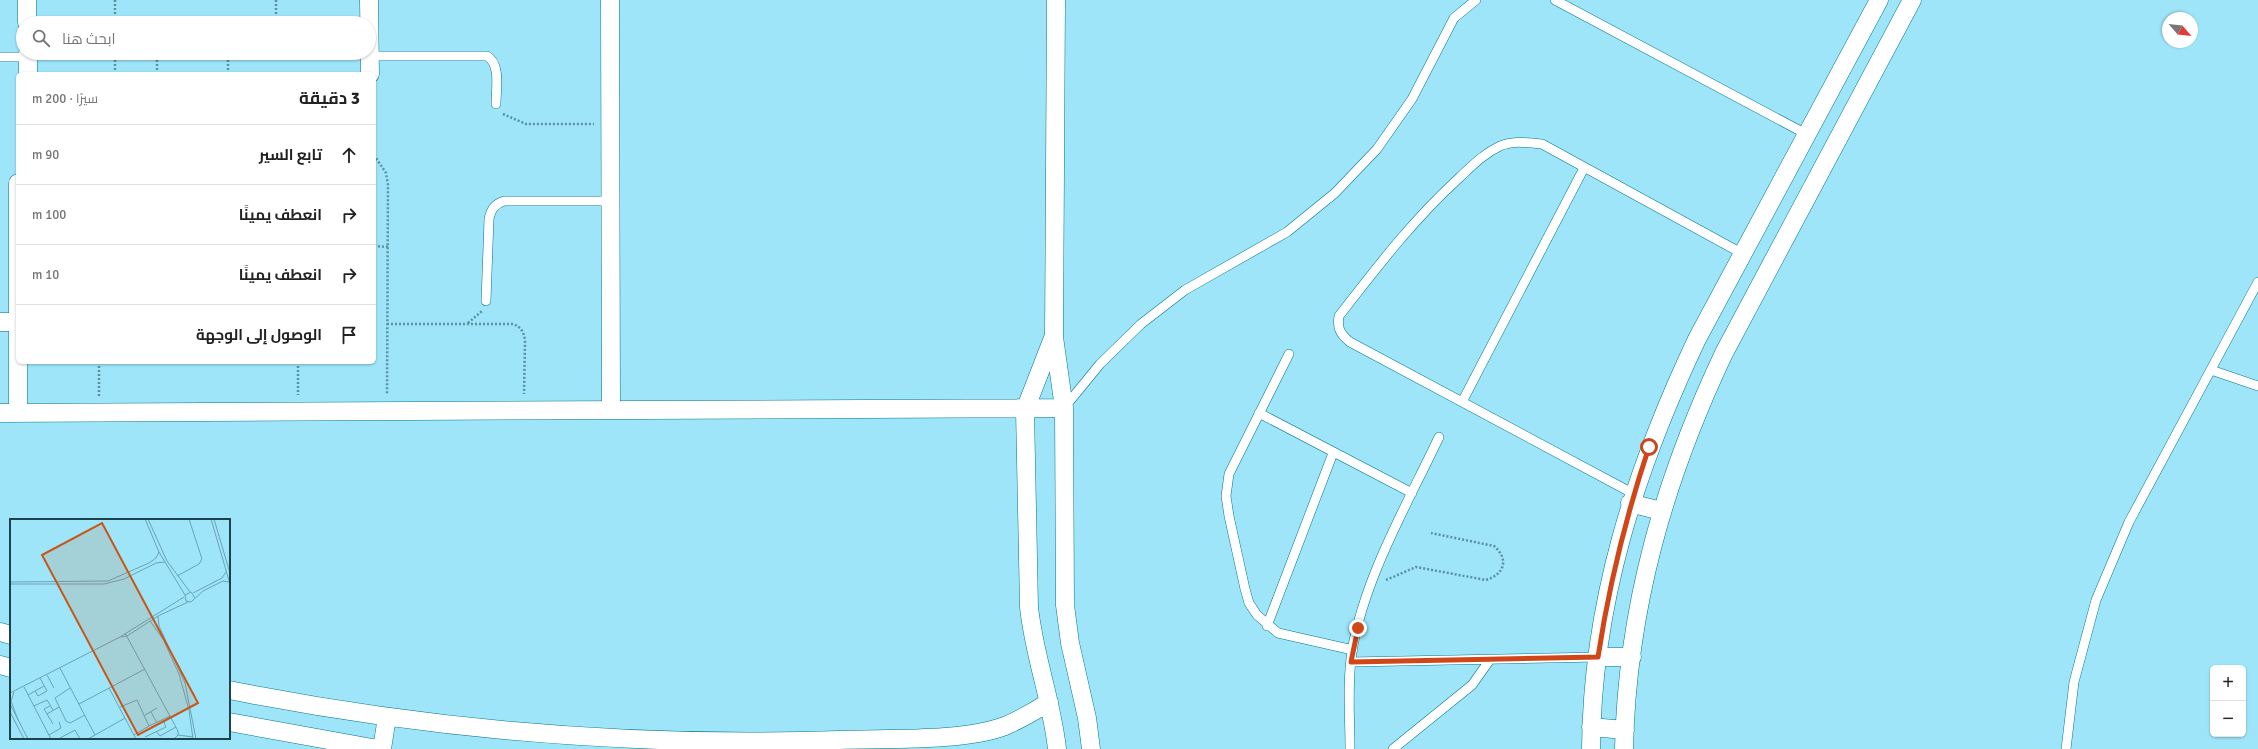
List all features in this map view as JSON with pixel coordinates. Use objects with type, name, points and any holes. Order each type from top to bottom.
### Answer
[{"type":"street","points":[[27,0],[27,16]]},
{"type":"street","points":[[369,0],[369,16]]},
{"type":"street","points":[[610,0],[611,410]]},
{"type":"street","points":[[1056,0],[1054,337],[1064,408],[1065,605],[1070,643],[1087,718],[1091,749]]},
{"type":"street","points":[[1591,749],[1591,727],[1598,657],[1605,608],[1632,498],[1649,447],[1672,392],[1697,339],[1880,0]]},
{"type":"street","points":[[1624,749],[1624,730],[1637,613],[1647,562],[1661,511],[1686,437],[1724,353],[1912,0]]},
{"type":"street","points":[[370,60],[370,72]]},
{"type":"street","points":[[1845,66],[1870,79]]},
{"type":"street","points":[[0,322],[16,322]]},
{"type":"street","points":[[1054,337],[1025,410],[1029,607],[1032,639],[1049,702],[1057,749]]},
{"type":"street","points":[[1697,339],[1724,353]]},
{"type":"street","points":[[18,364],[18,413]]},
{"type":"street","points":[[0,413],[611,410],[1025,410],[1064,408]]},
{"type":"street","points":[[1632,498],[1661,511]]},
{"type":"street","points":[[0,632],[10,635]]},
{"type":"street","points":[[1598,657],[1632,657]]},
{"type":"street","points":[[0,665],[10,668]]},
{"type":"street","points":[[230,690],[387,717],[559,734],[669,741],[808,741],[952,736],[978,733],[1004,726],[1027,716],[1049,702]]},
{"type":"street","points":[[382,749],[387,717]]},
{"type":"street","points":[[230,722],[378,749]]},
{"type":"street","points":[[1591,727],[1624,730]]},
{"type":"lane","points":[[1064,408],[1100,364],[1141,324],[1186,290],[1287,232],[1335,194],[1377,149],[1412,99],[1454,18],[1476,0]]},
{"type":"lane","points":[[1555,0],[1808,135]]},
{"type":"lane","points":[[376,56],[487,56],[491,58],[496,67],[496,104]]},
{"type":"lane","points":[[0,57],[16,59]]},
{"type":"lane","points":[[1632,498],[1462,402],[1350,342],[1342,336],[1338,326],[1339,316],[1407,229],[1483,155],[1501,146],[1521,142],[1542,144],[1743,254]]},
{"type":"lane","points":[[1462,402],[1584,168]]},
{"type":"lane","points":[[486,301],[489,218],[493,207],[498,203],[610,201]]},
{"type":"lane","points":[[2066,749],[2074,682],[2096,600],[2129,522],[2258,282]]},
{"type":"lane","points":[[1289,354],[1229,474],[1226,496],[1249,603],[1267,626],[1278,633],[1353,650]]},
{"type":"lane","points":[[2211,370],[2258,386]]},
{"type":"lane","points":[[1259,413],[1412,493]]},
{"type":"lane","points":[[1350,749],[1351,662],[1353,650],[1377,569],[1439,437]]},
{"type":"lane","points":[[1267,626],[1333,453]]},
{"type":"lane","points":[[1351,662],[1489,661],[1598,657]]},
{"type":"lane","points":[[1393,749],[1472,685],[1489,661]]},
{"type":"path","points":[[115,0],[115,16]]},
{"type":"path","points":[[276,0],[276,16]]},
{"type":"path","points":[[115,60],[115,72]]},
{"type":"path","points":[[157,60],[157,72]]},
{"type":"path","points":[[228,60],[228,72]]},
{"type":"path","points":[[496,104],[503,114],[526,124],[610,124]]},
{"type":"path","points":[[376,158],[386,173],[388,246],[386,411]]},
{"type":"path","points":[[376,246],[388,246]]},
{"type":"path","points":[[466,324],[479,316],[486,301]]},
{"type":"path","points":[[387,324],[512,324],[522,330],[526,341],[524,411]]},
{"type":"path","points":[[99,364],[99,412]]},
{"type":"path","points":[[298,364],[299,412]]},
{"type":"path","points":[[1371,587],[1416,567],[1486,580],[1495,577],[1502,570],[1504,561],[1501,552],[1494,546],[1431,533]]},
{"type":"route","points":[[1358,628],[1351,662],[1489,661],[1598,657],[1605,608],[1616,555],[1630,503],[1649,447]]}]
